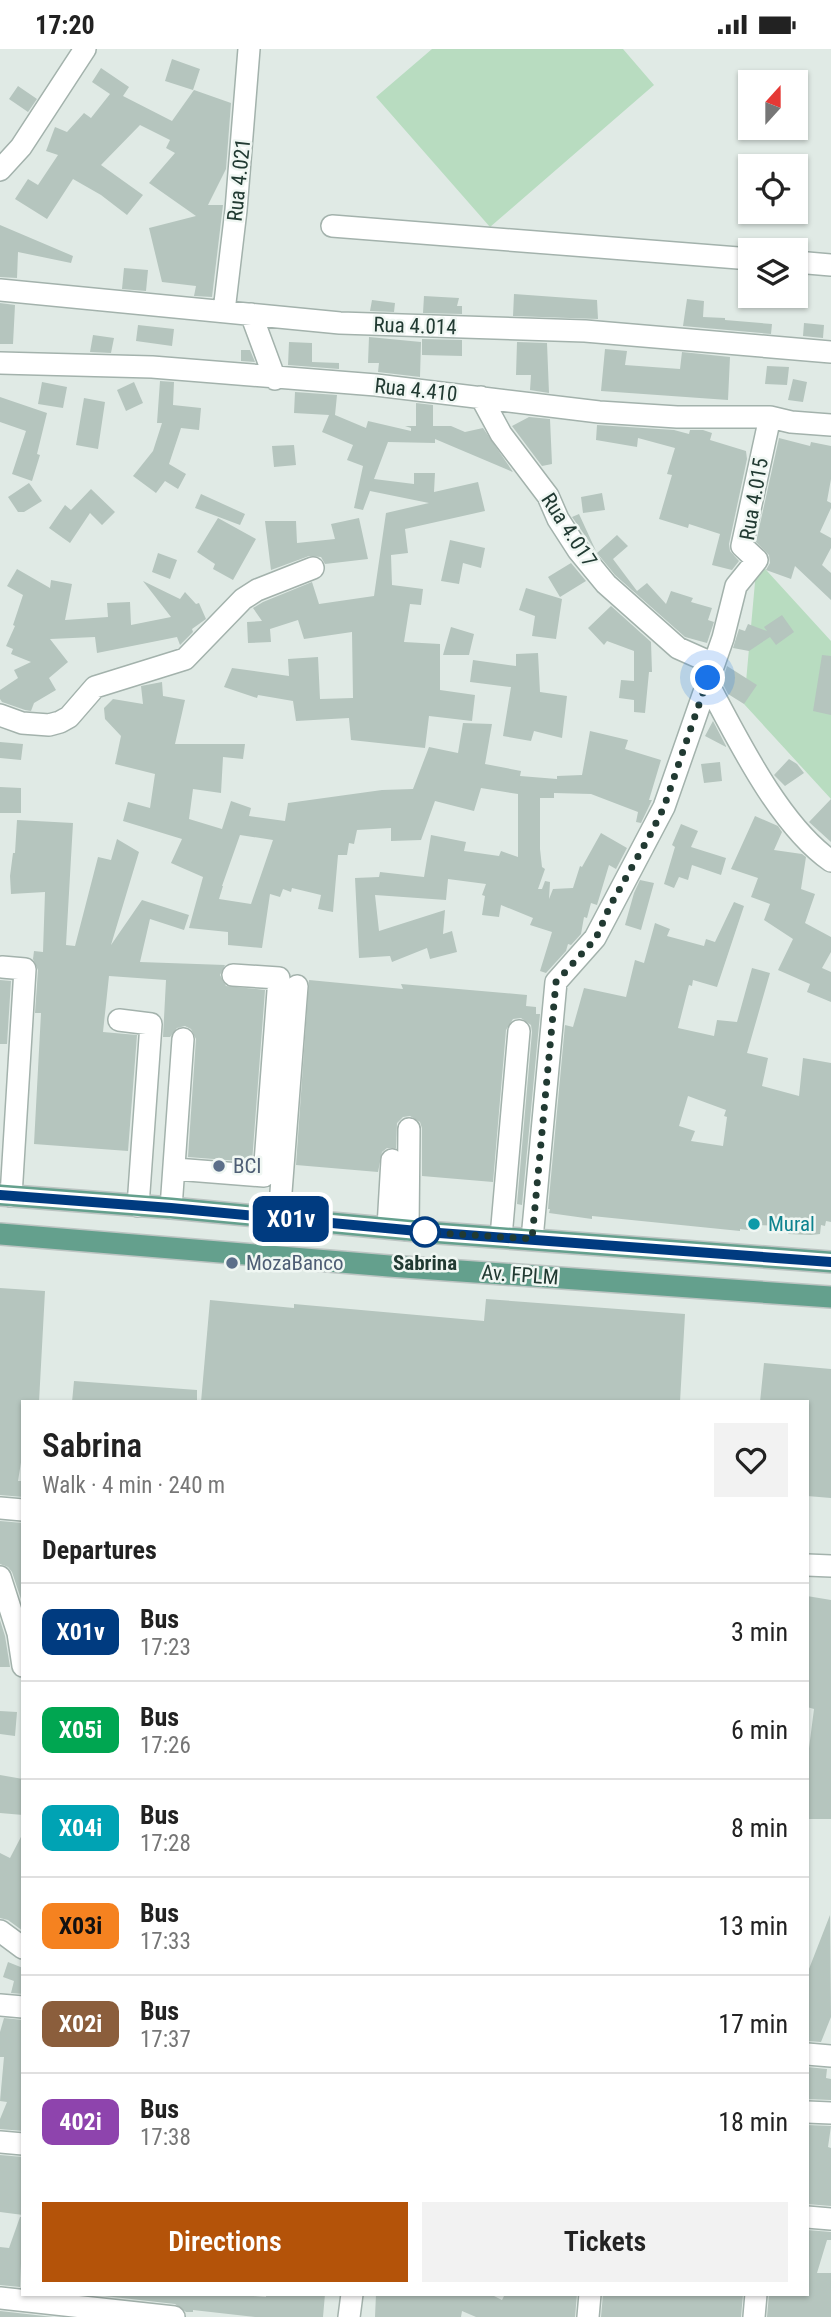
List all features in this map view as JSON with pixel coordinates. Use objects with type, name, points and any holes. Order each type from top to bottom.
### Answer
[{"type":"main road","name":"Av. FPLM","points":[[5,1195],[398,1229],[831,1262]]},
{"type":"main road","points":[[102,1242],[103,1203]]},
{"type":"main road","name":"Av. FPLM","points":[[0,1234],[417,1268],[831,1297]]},
{"type":"street","points":[[0,170],[21,147],[85,49]]},
{"type":"street","name":"Rua 4.021","points":[[224,311],[236,210],[249,49]]},
{"type":"street","points":[[332,226],[738,258]]},
{"type":"street","points":[[808,264],[831,265]]},
{"type":"street","name":"Rua 4.014","points":[[0,290],[363,324],[585,331],[831,352]]},
{"type":"street","points":[[251,314],[275,379]]},
{"type":"street","name":"Rua 4.410","points":[[0,363],[152,367],[275,379],[376,385],[530,404],[651,415],[770,417],[791,422],[831,425]]},
{"type":"street","name":"Rua 4.017","points":[[481,397],[501,434],[548,496],[558,519],[578,550],[606,584],[710,673]]},
{"type":"street","name":"Rua 4.015","points":[[532,1239],[556,982],[596,938],[610,906],[664,807],[710,673],[736,586],[757,560],[742,546],[770,417]]},
{"type":"street","points":[[0,715],[22,723],[48,726],[60,722],[69,717],[95,687],[185,659],[243,599],[257,590],[313,568]]},
{"type":"street","points":[[710,673],[731,727],[784,813],[800,834],[831,861]]},
{"type":"street","points":[[2,967],[25,969],[5,1195]]},
{"type":"street","points":[[175,1169],[264,1176],[279,978],[233,975]]},
{"type":"street","points":[[279,1218],[297,986]]},
{"type":"street","points":[[119,1020],[151,1024],[138,1206]]},
{"type":"street","points":[[501,1237],[519,1031]]},
{"type":"street","points":[[171,1208],[183,1039]]},
{"type":"street","points":[[398,1229],[409,1129]]},
{"type":"street","points":[[392,1160],[398,1229]]},
{"type":"street","points":[[0,1508],[21,1510]]},
{"type":"street","points":[[809,1565],[831,1566]]},
{"type":"street","points":[[0,1577],[18,1633],[21,1653]]},
{"type":"street","points":[[0,1931],[21,1947]]},
{"type":"street","points":[[0,2005],[21,2007]]},
{"type":"street","points":[[809,2054],[831,2056]]},
{"type":"street","points":[[809,2112],[831,2113]]},
{"type":"street","points":[[0,2142],[21,2144]]},
{"type":"street","points":[[809,2217],[831,2219]]},
{"type":"street","points":[[349,2317],[352,2296]]},
{"type":"street","points":[[588,2317],[590,2296]]},
{"type":"street","points":[[754,2317],[756,2296]]},
{"type":"street","points":[[0,2298],[117,2307],[174,2317]]},
{"type":"green space","points":[[432,49],[623,49],[654,85],[490,227],[376,97]]},
{"type":"green space","points":[[757,560],[831,641],[831,799],[744,704]]},
{"type":"building","points":[[172,59],[200,69],[193,90],[165,81]]},
{"type":"building","points":[[101,68],[129,87],[123,96],[172,121],[194,90],[231,103],[226,169],[208,205],[223,205],[212,297],[194,296],[196,286],[162,282],[149,228],[196,216],[149,183],[175,153],[166,148],[170,140],[140,125],[101,165],[143,195],[127,215],[101,195],[73,179],[47,219],[15,199],[28,179],[38,185],[58,155],[46,151],[55,127],[67,132],[84,113],[91,118],[110,94],[92,82]]},
{"type":"building","points":[[18,86],[37,99],[28,112],[9,99]]},
{"type":"building","points":[[0,225],[73,256],[71,263],[18,252],[17,278],[0,277]]},
{"type":"building","points":[[124,268],[148,270],[146,291],[122,289]]},
{"type":"building","points":[[514,294],[597,300],[598,319],[513,316]]},
{"type":"building","points":[[424,296],[459,298],[457,306],[462,306],[462,314],[423,313]]},
{"type":"building","points":[[687,299],[704,301],[703,317],[772,324],[771,334],[683,326]]},
{"type":"building","points":[[372,300],[395,303],[394,312],[370,311]]},
{"type":"building","points":[[0,303],[15,305],[13,344],[0,344]]},
{"type":"building","points":[[804,323],[824,325],[823,338],[803,336]]},
{"type":"building","points":[[138,325],[174,329],[172,346],[136,341]]},
{"type":"building","points":[[93,335],[114,338],[111,353],[90,352]]},
{"type":"building","points":[[369,337],[421,342],[420,377],[378,372],[379,363],[368,363]]},
{"type":"building","points":[[422,339],[462,340],[462,356],[422,355]]},
{"type":"building","points":[[289,342],[312,343],[312,362],[339,363],[339,369],[288,365]]},
{"type":"building","points":[[517,342],[547,343],[549,393],[530,390],[531,375],[516,375]]},
{"type":"building","points":[[605,349],[627,351],[625,365],[680,369],[682,352],[730,357],[728,400],[601,391]]},
{"type":"building","points":[[241,350],[250,350],[255,362],[241,361]]},
{"type":"building","points":[[767,366],[789,367],[787,385],[765,384]]},
{"type":"building","points":[[793,379],[807,382],[803,402],[788,400]]},
{"type":"building","points":[[160,381],[174,382],[173,405],[201,408],[199,430],[181,428],[169,464],[186,474],[178,489],[165,481],[156,493],[133,476],[153,451],[162,423],[157,423]]},
{"type":"building","points":[[42,382],[67,387],[63,408],[38,404]]},
{"type":"building","points":[[134,382],[143,403],[126,411],[117,390]]},
{"type":"building","points":[[295,392],[337,395],[335,415],[366,428],[368,421],[411,431],[411,428],[405,426],[416,426],[416,403],[433,405],[433,426],[451,426],[465,432],[483,428],[513,472],[435,439],[435,443],[388,442],[374,479],[414,484],[414,473],[435,473],[434,492],[478,482],[485,511],[405,529],[408,553],[391,555],[392,585],[423,589],[421,605],[410,604],[404,642],[440,644],[440,690],[475,695],[472,721],[429,716],[425,748],[351,740],[349,718],[296,721],[293,701],[258,695],[257,698],[224,687],[232,668],[289,676],[288,659],[318,657],[320,699],[353,698],[352,632],[304,639],[298,620],[270,629],[271,642],[248,643],[247,622],[262,621],[253,608],[312,582],[319,604],[374,596],[386,513],[429,503],[370,491],[363,510],[354,508],[363,466],[347,460],[353,445],[322,432],[329,415],[294,413]]},
{"type":"building","points":[[0,397],[47,413],[37,454],[40,455],[32,481],[12,474],[26,431],[0,422]]},
{"type":"building","points":[[84,398],[105,402],[98,449],[76,445]]},
{"type":"building","points":[[529,417],[550,419],[552,464],[542,466],[512,426]]},
{"type":"building","points":[[597,425],[674,430],[689,434],[690,430],[703,430],[712,433],[710,440],[746,451],[747,459],[729,544],[730,551],[739,561],[732,570],[712,565],[720,534],[689,524],[688,528],[659,519],[672,475],[667,474],[675,448],[638,438],[637,447],[596,440]]},
{"type":"building","points":[[779,438],[810,446],[811,442],[831,446],[831,479],[827,501],[831,503],[831,508],[820,532],[831,538],[831,548],[822,565],[831,573],[831,600],[795,566],[791,579],[766,570],[770,563],[769,555],[756,542]]},
{"type":"building","points":[[294,445],[296,465],[274,467],[272,446]]},
{"type":"building","points":[[29,483],[42,501],[24,512],[18,512],[8,497]]},
{"type":"building","points":[[91,489],[115,512],[102,525],[90,513],[70,543],[49,528],[65,505],[71,510]]},
{"type":"building","points":[[602,493],[605,510],[583,513],[581,497]]},
{"type":"building","points":[[201,494],[245,514],[240,525],[195,508]]},
{"type":"building","points":[[579,514],[596,551],[572,517]]},
{"type":"building","points":[[218,518],[256,539],[233,580],[213,569],[215,564],[197,552]]},
{"type":"building","points":[[359,518],[368,559],[325,564],[321,557],[309,556],[271,570],[265,521],[296,521],[297,543],[335,539],[331,524]]},
{"type":"building","points":[[617,535],[628,546],[613,559],[637,591],[647,583],[666,604],[671,591],[693,598],[691,602],[712,608],[708,620],[714,622],[707,643],[685,637],[615,575],[597,553]]},
{"type":"building","points":[[450,540],[485,548],[481,568],[463,563],[459,584],[441,581]]},
{"type":"building","points":[[158,553],[177,560],[170,579],[152,572]]},
{"type":"building","points":[[571,563],[586,581],[560,597],[548,577]]},
{"type":"building","points":[[17,569],[50,588],[51,580],[72,584],[65,620],[108,617],[107,603],[130,602],[131,625],[171,617],[143,581],[180,599],[185,592],[196,604],[199,603],[206,619],[192,629],[193,632],[180,645],[177,637],[97,653],[95,637],[50,639],[68,662],[49,678],[56,690],[34,703],[31,711],[25,710],[0,699],[0,690],[18,678],[14,670],[31,662],[11,654],[13,649],[6,646],[15,626],[13,625],[23,595],[7,586]]},
{"type":"building","points":[[526,588],[562,599],[556,639],[532,636],[535,616],[519,610]]},
{"type":"building","points":[[611,606],[651,642],[652,672],[649,672],[645,713],[634,712],[634,700],[619,698],[621,680],[634,681],[634,651],[607,641],[604,645],[588,628]]},
{"type":"building","points":[[782,615],[794,632],[776,645],[770,637],[749,651],[733,648],[739,629],[745,631],[748,624],[767,631],[764,627]]},
{"type":"building","points":[[451,627],[474,634],[469,655],[443,655]]},
{"type":"building","points":[[538,653],[540,692],[567,696],[562,738],[534,731],[531,741],[503,736],[511,687],[470,682],[473,660],[516,666],[516,654]]},
{"type":"building","points":[[822,655],[831,656],[831,715],[813,711]]},
{"type":"building","points":[[727,666],[757,685],[744,704],[728,694],[722,682]]},
{"type":"building","points":[[162,682],[163,696],[185,700],[175,744],[245,744],[243,759],[223,757],[221,793],[193,789],[189,819],[222,829],[231,801],[251,808],[249,816],[285,821],[288,803],[382,790],[413,789],[429,747],[458,753],[463,723],[492,724],[485,764],[521,771],[520,776],[557,779],[557,776],[582,775],[590,731],[628,740],[625,749],[661,760],[649,800],[652,800],[641,823],[636,822],[638,812],[591,794],[554,793],[554,798],[540,798],[540,849],[542,867],[545,869],[538,889],[542,889],[545,881],[550,882],[549,899],[553,889],[573,888],[580,866],[582,867],[601,833],[627,848],[616,869],[609,865],[597,905],[591,903],[587,918],[584,917],[581,934],[571,945],[568,944],[566,951],[546,973],[540,971],[552,932],[530,925],[533,918],[501,905],[499,917],[482,915],[485,896],[482,895],[486,884],[448,879],[446,900],[375,895],[379,931],[445,910],[443,934],[452,931],[457,952],[430,959],[427,948],[392,962],[390,956],[359,958],[355,878],[379,877],[380,872],[424,877],[431,835],[466,842],[464,851],[499,856],[501,851],[518,857],[518,794],[481,788],[474,811],[435,801],[421,840],[391,841],[391,828],[357,830],[354,844],[349,843],[347,855],[338,855],[333,912],[318,909],[321,895],[292,888],[291,892],[283,889],[280,897],[270,894],[262,948],[228,945],[228,932],[189,928],[203,877],[171,863],[182,839],[123,821],[128,802],[150,808],[155,774],[115,764],[121,736],[105,719],[104,708],[113,699],[143,704],[141,686]],"holes":[[[240,835],[273,840],[251,904],[219,899]]]},
{"type":"building","points":[[713,721],[726,746],[726,747],[705,736]]},
{"type":"building","points":[[0,742],[23,744],[21,760],[0,758]]},
{"type":"building","points":[[789,759],[804,773],[785,786],[774,775]]},
{"type":"building","points":[[720,762],[722,781],[704,783],[701,764]]},
{"type":"building","points":[[0,787],[21,788],[21,813],[0,813]]},
{"type":"building","points":[[831,799],[831,842],[809,822]]},
{"type":"building","points":[[755,816],[778,826],[782,832],[774,850],[806,857],[801,889],[815,894],[805,923],[831,937],[831,952],[822,968],[831,972],[831,1002],[807,992],[810,984],[778,970],[793,939],[764,920],[770,904],[751,897],[758,878],[731,869]]},
{"type":"building","points":[[17,820],[73,823],[66,945],[75,946],[98,857],[111,860],[117,839],[139,852],[111,945],[142,900],[189,915],[184,930],[150,919],[140,962],[225,965],[220,975],[226,986],[265,990],[252,1162],[188,1157],[196,1039],[191,1029],[185,1026],[177,1028],[170,1037],[163,1037],[166,980],[109,976],[103,1032],[137,1035],[128,1151],[34,1144],[41,1013],[35,1013],[38,970],[33,959],[34,951],[43,952],[45,892],[11,894],[10,876],[15,853]]},
{"type":"building","points":[[681,824],[698,831],[691,847],[726,858],[721,875],[692,865],[688,880],[679,877],[674,888],[664,884],[675,847],[672,845]]},
{"type":"building","points":[[640,880],[654,883],[641,930],[625,925]]},
{"type":"building","points":[[734,902],[744,906],[717,987],[693,980],[692,986],[689,985],[678,1028],[714,1036],[717,1020],[737,1022],[752,968],[770,973],[747,1053],[768,1058],[762,1086],[799,1096],[803,1058],[831,1063],[831,1222],[826,1221],[825,1226],[821,1225],[820,1234],[811,1235],[788,1234],[788,1226],[757,1225],[756,1231],[740,1231],[549,1213],[565,1025],[573,1027],[584,988],[626,997],[635,960],[644,963],[655,923],[670,929],[667,936],[704,946],[706,939],[715,942]],"holes":[[[688,1096],[726,1110],[723,1146],[691,1141],[695,1131],[679,1126]]]},
{"type":"building","points":[[0,980],[11,981],[7,1044],[0,1044]]},
{"type":"building","points":[[309,980],[403,989],[401,984],[527,995],[526,1006],[536,1007],[536,1014],[540,1014],[522,1205],[517,1204],[532,1032],[531,1025],[521,1018],[513,1019],[506,1030],[493,1182],[422,1176],[422,1128],[420,1122],[410,1116],[403,1117],[397,1123],[396,1148],[387,1148],[382,1152],[378,1172],[296,1165]]},
{"type":"building","points":[[0,1288],[45,1291],[39,1400],[21,1400],[21,1462],[18,1481],[21,1481],[21,1497],[0,1495]]},
{"type":"building","points":[[486,1299],[685,1314],[680,1400],[201,1400],[210,1300],[294,1308],[294,1304],[484,1321]]},
{"type":"building","points":[[764,1363],[831,1369],[831,1498],[809,1496],[809,1400],[760,1400]]},
{"type":"building","points":[[74,1381],[197,1390],[197,1400],[72,1400]]},
{"type":"building","points":[[0,1521],[21,1523],[21,1599],[12,1572],[0,1564]]},
{"type":"building","points":[[809,1596],[831,1600],[831,1819],[809,1819],[809,1748],[814,1709],[809,1708]]},
{"type":"building","points":[[0,1620],[5,1636],[10,1667],[0,1667]]},
{"type":"building","points":[[0,1711],[17,1712],[15,1736],[0,1734]]},
{"type":"building","points":[[0,1775],[21,1779],[21,1815],[0,1813]]},
{"type":"building","points":[[21,1837],[21,1930],[0,1918],[0,1853],[10,1858]]},
{"type":"building","points":[[830,1915],[831,2017],[821,2042],[809,2041],[809,1969]]},
{"type":"building","points":[[8,1962],[21,1967],[21,1994],[11,1993],[14,1981],[3,1977]]},
{"type":"building","points":[[4,2018],[21,2020],[21,2131],[0,2129],[0,2119],[7,2102],[0,2101],[4,2057],[0,2057],[0,2032]]},
{"type":"building","points":[[809,2067],[827,2069],[826,2078],[831,2079],[831,2100],[809,2099]]},
{"type":"building","points":[[809,2125],[831,2126],[828,2147],[831,2148],[831,2206],[809,2204]]},
{"type":"building","points":[[0,2155],[21,2157],[21,2215],[0,2212]]},
{"type":"building","points":[[21,2217],[20,2287],[0,2285],[0,2247],[9,2248]]},
{"type":"building","points":[[809,2230],[831,2232],[831,2240],[827,2240],[817,2273],[831,2273],[831,2317],[767,2317],[769,2296],[809,2296]]},
{"type":"building","points":[[105,2296],[325,2296],[323,2317],[255,2317],[193,2310],[186,2312],[175,2304]]},
{"type":"building","points":[[376,2296],[494,2296],[502,2300],[504,2296],[577,2296],[575,2317],[476,2317],[462,2311],[461,2317],[375,2317]]},
{"type":"building","points":[[603,2296],[743,2296],[741,2317],[601,2317]]},
{"type":"building","points":[[0,2311],[53,2317],[0,2317]]},
{"type":"bus line","name":"X01v","points":[[0,1195],[439,1233],[831,1262]]},
{"type":"place","name":"BCI","points":[[219,1166]]},
{"type":"place","name":"Mural","points":[[754,1224]]},
{"type":"place","name":"Sabrina","points":[[425,1232]]},
{"type":"place","name":"MozaBanco","points":[[232,1263]]},
{"type":"route","points":[[425,1232],[532,1239],[556,982],[596,938],[610,906],[664,807],[708,678]]}]
